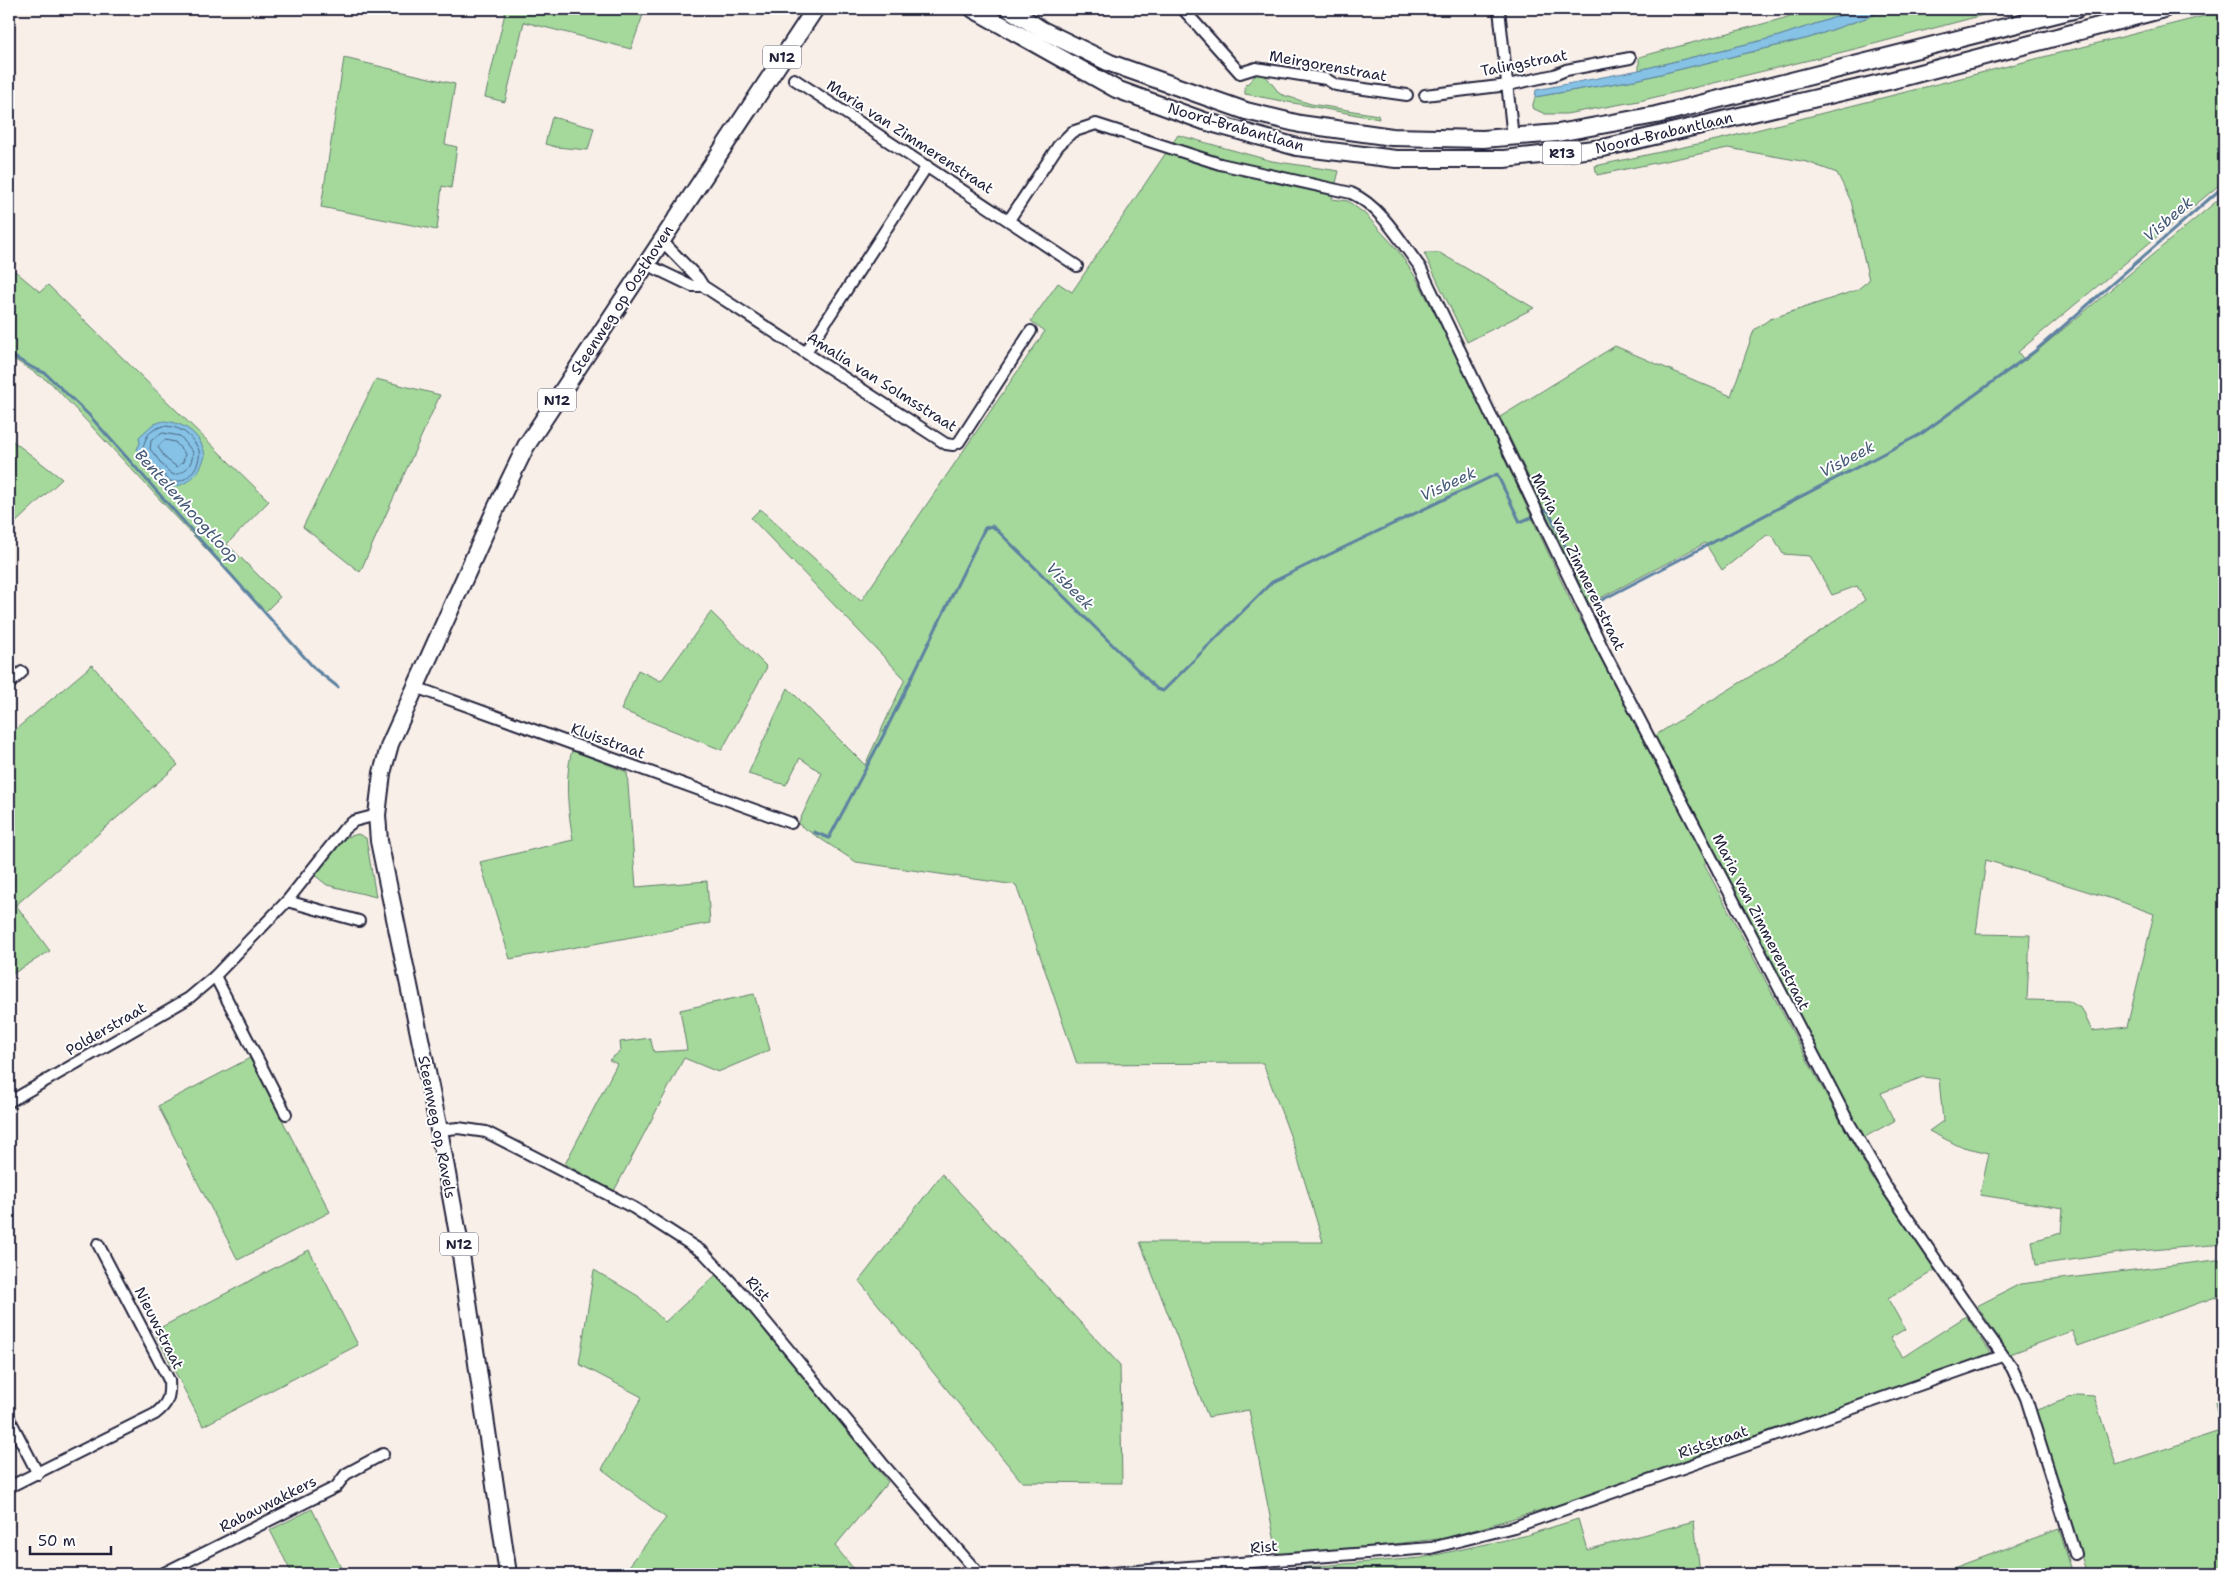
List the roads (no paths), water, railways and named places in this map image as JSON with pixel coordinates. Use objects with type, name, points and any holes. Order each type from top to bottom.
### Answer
[{"type":"main road","name":"Steenweg op Oosthoven","points":[[415,687],[526,446],[815,9]]},
{"type":"main road","name":"Noord-Brabantlaan","points":[[973,9],[1116,89],[1204,121],[1297,147],[1396,159],[1494,159],[1604,148],[1889,80],[2164,9]]},
{"type":"main road","name":"Noord-Brabantlaan","points":[[1009,9],[1042,30],[1110,63],[1246,112],[1300,124],[1392,137],[1512,138],[1558,133],[1656,115],[2077,9]]},
{"type":"main road","name":"Steenweg op Ravels","points":[[415,687],[385,762],[377,814],[379,840],[400,953],[439,1130],[459,1244],[508,1574]]},
{"type":"street","name":"Meirgorenstraat","points":[[1184,9],[1240,73],[1256,68],[1326,79],[1336,85],[1407,95]]},
{"type":"street","points":[[1500,9],[1512,138]]},
{"type":"street","name":"Talingstraat","points":[[1424,95],[1508,85],[1554,75],[1566,70],[1630,58]]},
{"type":"street","name":"Maria van Zimmerenstraat","points":[[794,79],[1077,266]]},
{"type":"street","name":"Maria van Zimmerenstraat","points":[[1009,220],[1058,146],[1072,132],[1096,124],[1220,164],[1351,193],[1364,198],[1392,230],[1420,267],[1603,649],[1848,1121],[1885,1185],[2002,1356]]},
{"type":"street","points":[[806,352],[927,166]]},
{"type":"street","name":"Amalia van Solmsstraat","points":[[662,241],[698,278],[703,286],[946,444],[953,445],[959,442],[1031,331]]},
{"type":"street","name":"Amalia van Solmsstraat","points":[[646,264],[692,286],[703,286]]},
{"type":"street","points":[[9,684],[22,672]]},
{"type":"street","name":"Kluisstraat","points":[[415,687],[791,823]]},
{"type":"street","name":"Polderstraat","points":[[9,1102],[179,1004],[215,976],[287,901],[344,829],[354,821],[377,814]]},
{"type":"street","points":[[287,901],[359,921]]},
{"type":"street","points":[[215,976],[286,1114]]},
{"type":"street","name":"Rist","points":[[439,1130],[458,1128],[486,1132],[634,1208],[704,1254],[746,1298],[882,1463],[979,1574]]},
{"type":"street","name":"Nieuwstraat","points":[[9,1487],[155,1414],[169,1400],[169,1380],[98,1244]]},
{"type":"street","points":[[2002,1356],[2012,1368],[2026,1398],[2075,1554]]},
{"type":"street","name":"Riststraat","points":[[1431,1548],[1514,1527],[2002,1356]]},
{"type":"street","points":[[9,1418],[38,1474]]},
{"type":"street","name":"Rabauwakkers","points":[[162,1574],[336,1487],[346,1474],[383,1454]]},
{"type":"street","name":"Rist","points":[[1098,1574],[1132,1573],[1431,1548]]},
{"type":"water","points":[[1860,9],[1891,9],[1809,38],[1640,79],[1535,97],[1536,90],[1639,70],[1776,37]]},
{"type":"water","points":[[163,421],[178,424],[191,431],[200,442],[205,456],[197,473],[189,481],[171,488],[151,471],[137,449],[140,443],[139,437],[152,425]]},
{"type":"waterway","name":"Visbeek","points":[[814,832],[829,838],[883,736],[985,528],[992,526],[998,531],[1157,689],[1163,691],[1272,582],[1497,474],[1520,522],[1548,510],[1586,589],[1598,602],[1921,434],[2035,351],[2224,186]]},
{"type":"waterway","name":"Bentelenhoogtloop","points":[[9,354],[45,373],[89,415],[315,669],[338,687]]}]
